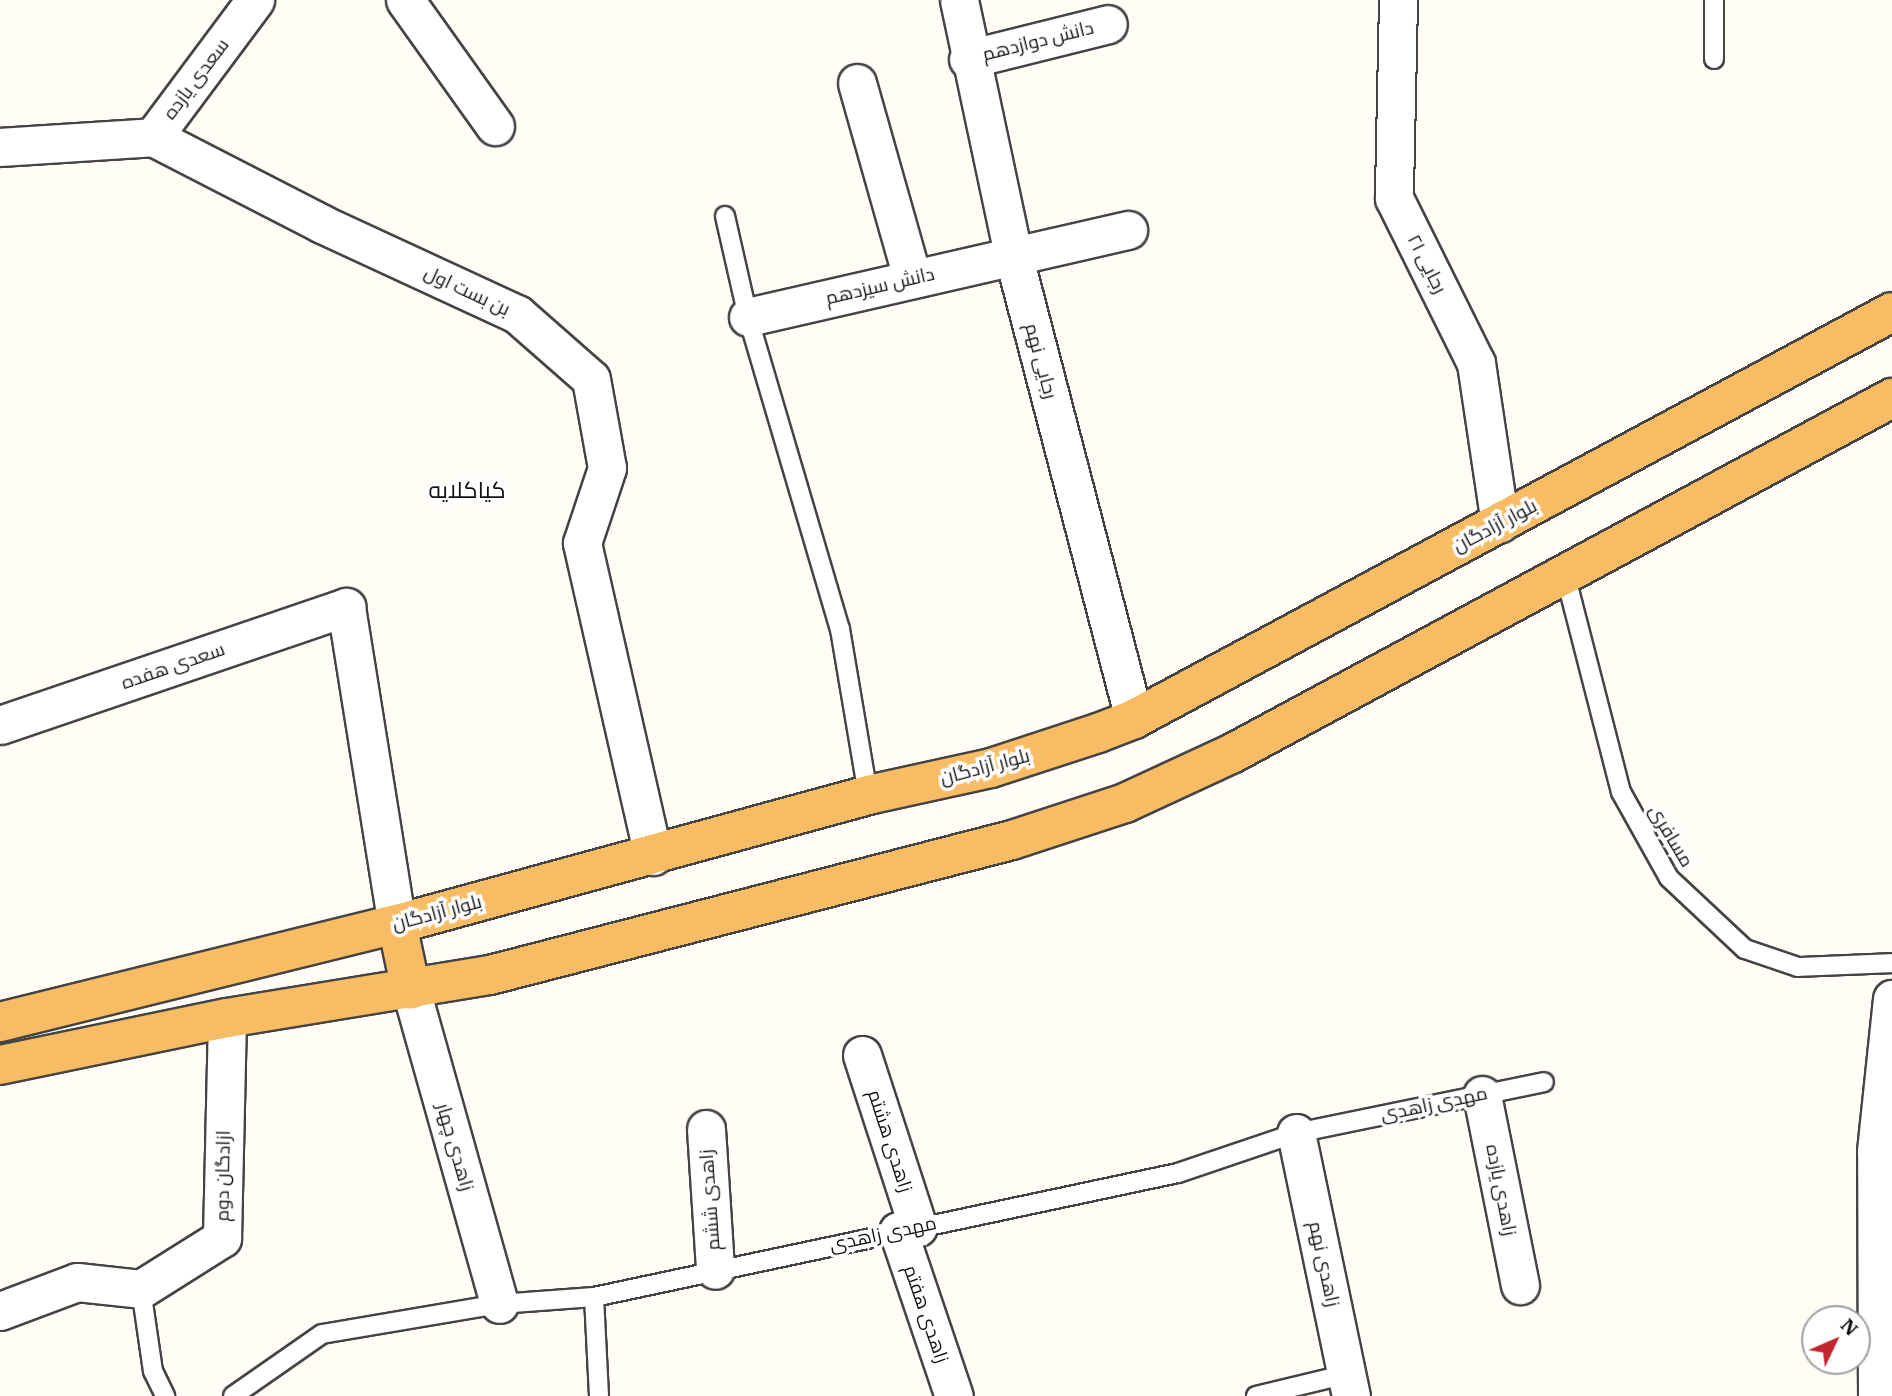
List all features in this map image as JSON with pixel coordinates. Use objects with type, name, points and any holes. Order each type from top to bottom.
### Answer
[{"type":"highway","name":"بلوار آزادگان","points":[[0,1022],[397,924],[868,795],[991,768],[1134,719],[1892,312]]},
{"type":"highway","points":[[0,1065],[227,1018],[411,990],[503,972],[1012,840],[1125,803],[1233,753],[1892,398]]},
{"type":"highway","points":[[397,924],[411,990]]},
{"type":"street","name":"سعدی یازده","points":[[0,147],[153,136],[255,0]]},
{"type":"street","points":[[405,0],[495,127]]},
{"type":"street","name":"رجایی نهم","points":[[959,0],[968,59],[1013,254],[1134,719]]},
{"type":"street","name":"رجایی ۲۱","points":[[1398,0],[1394,198],[1476,363],[1500,523]]},
{"type":"street","name":"دانش دوازدهم","points":[[968,59],[1108,24]]},
{"type":"street","points":[[857,83],[912,278]]},
{"type":"street","name":"بن بست اول","points":[[153,136],[322,225],[517,314],[592,379],[607,468],[582,544],[653,856]]},
{"type":"street","name":"دانش سیزدهم","points":[[748,317],[1013,254],[1128,230]]},
{"type":"street","name":"سعدی هفده","points":[[0,725],[346,607],[397,924]]},
{"type":"street","name":"زاهدی چهار","points":[[411,990],[499,1304]]},
{"type":"street","points":[[1877,1396],[1884,1153],[1892,1001]]},
{"type":"street","name":"ازادگان دوم","points":[[141,1289],[222,1238],[227,1018]]},
{"type":"street","name":"زاهدی هشتم","points":[[862,1055],[908,1229]]},
{"type":"street","name":"زاهدی یازده","points":[[1482,1095],[1520,1285]]},
{"type":"street","name":"زاهدی ششم","points":[[706,1129],[715,1270]]},
{"type":"street","name":"زاهدی نهم","points":[[1296,1133],[1349,1385]]},
{"type":"street","name":"زاهدی هفتم","points":[[908,1229],[954,1396]]},
{"type":"street","points":[[0,1311],[77,1282],[141,1289]]},
{"type":"lane","points":[[1714,0],[1714,59]]},
{"type":"lane","points":[[725,216],[748,317],[840,629],[868,795]]},
{"type":"lane","name":"مسافری","points":[[1565,574],[1621,792],[1669,878],[1745,949],[1798,967],[1892,963]]},
{"type":"lane","name":"مهدی زاهدی","points":[[233,1396],[322,1334],[499,1304],[594,1297],[1178,1173],[1296,1133],[1544,1082]]},
{"type":"lane","points":[[141,1289],[152,1371],[165,1396]]},
{"type":"lane","points":[[594,1297],[599,1396]]},
{"type":"lane","points":[[1256,1396],[1349,1385]]},
{"type":"district","name":"کیاکلایه","points":[[467,489]]}]
